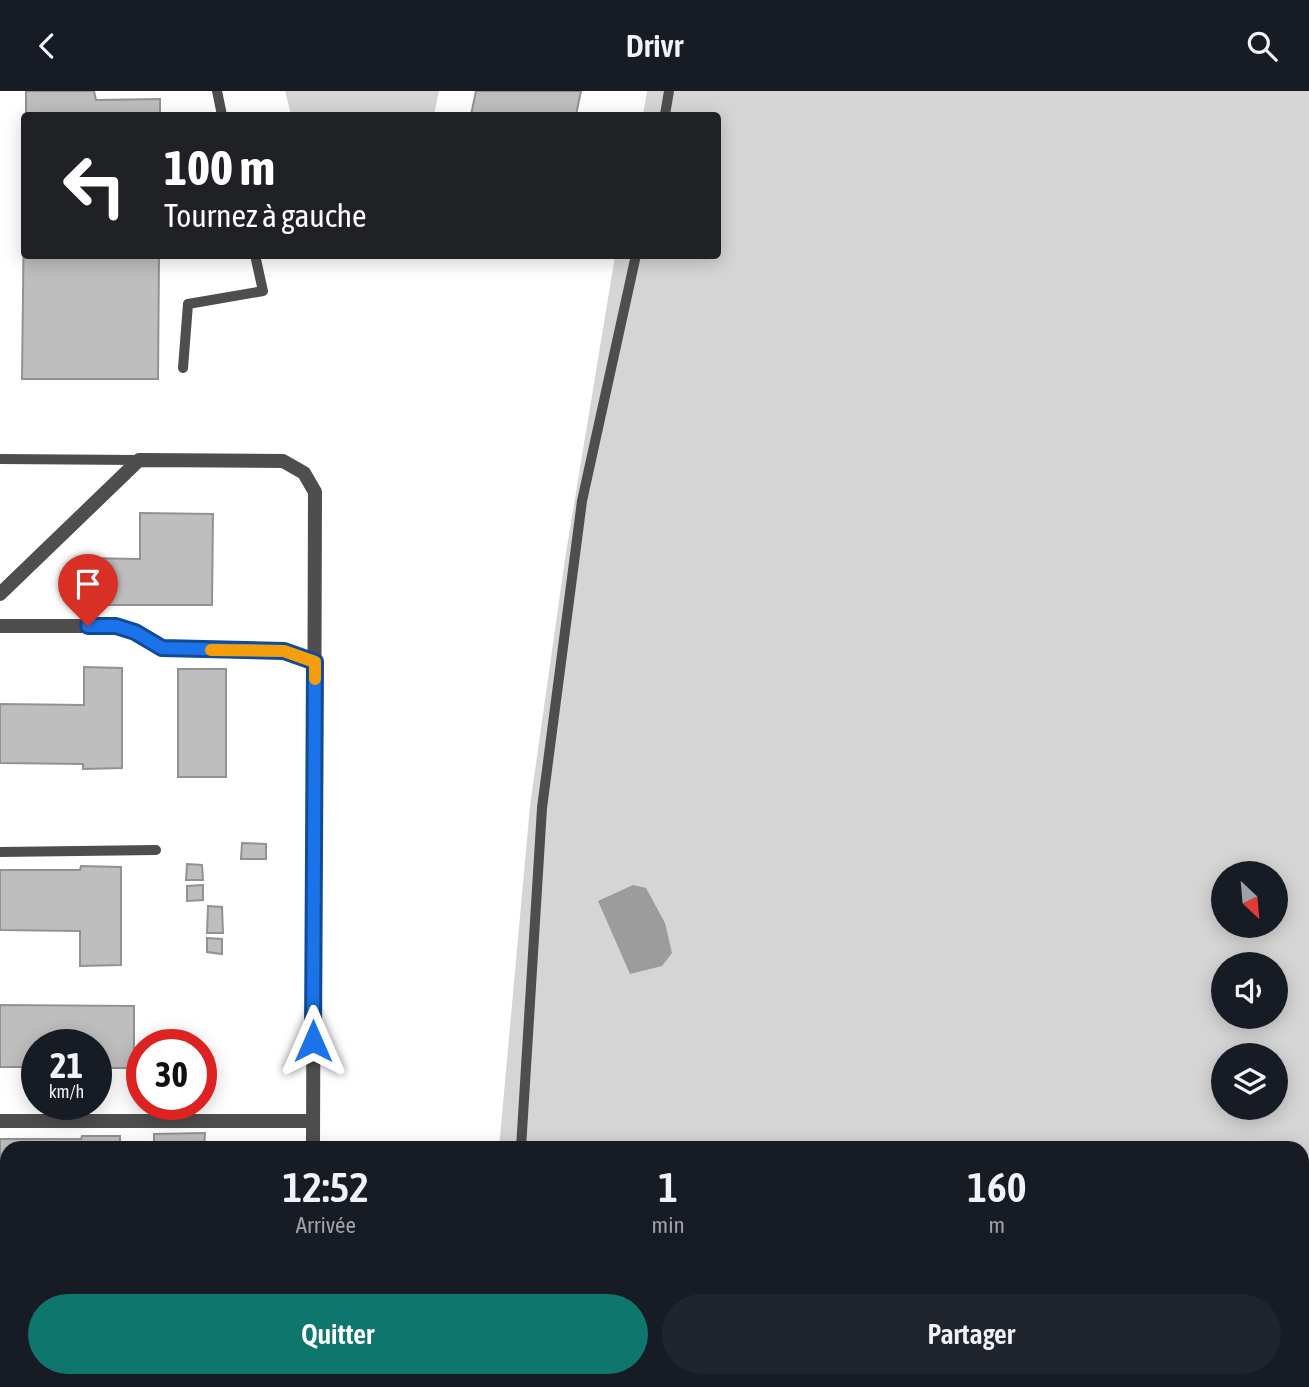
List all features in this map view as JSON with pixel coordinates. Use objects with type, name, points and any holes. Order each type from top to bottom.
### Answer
[{"type":"street","points":[[0,594],[139,460],[284,461],[304,473],[315,492],[313,1141]]},
{"type":"street","points":[[0,627],[116,626],[135,632],[162,648],[284,651],[315,662]]},
{"type":"street","points":[[0,1121],[313,1121]]},
{"type":"lane","points":[[217,91],[221,112]]},
{"type":"lane","points":[[666,112],[669,91]]},
{"type":"lane","points":[[183,368],[188,305],[263,291],[256,259]]},
{"type":"lane","points":[[521,1141],[542,808],[582,501],[635,259]]},
{"type":"lane","points":[[0,459],[139,460]]},
{"type":"lane","points":[[0,852],[156,850]]},
{"type":"shaded area","points":[[285,91],[439,91],[435,112],[290,112]]},
{"type":"shaded area","points":[[647,91],[1309,91],[1309,1141],[500,1141],[530,806],[565,559],[615,259],[721,259],[721,112],[644,112]]},
{"type":"shaded area","points":[[633,885],[646,888],[665,923],[672,953],[662,966],[630,974],[598,901]]},
{"type":"building","points":[[26,91],[94,91],[96,100],[160,99],[160,112],[26,112]]},
{"type":"building","points":[[476,91],[581,91],[577,112],[472,112]]},
{"type":"building","points":[[23,259],[159,259],[158,379],[22,379]]},
{"type":"building","points":[[140,513],[213,514],[212,605],[84,605],[84,558],[140,559]]},
{"type":"building","points":[[84,667],[122,668],[122,768],[83,769],[83,764],[0,763],[0,704],[84,705]]},
{"type":"building","points":[[178,669],[226,669],[226,777],[178,777]]},
{"type":"building","points":[[242,843],[266,844],[266,859],[241,859]]},
{"type":"building","points":[[187,864],[202,865],[203,880],[186,880]]},
{"type":"building","points":[[81,866],[121,867],[121,965],[80,966],[80,931],[0,930],[0,870],[80,870]]},
{"type":"building","points":[[203,885],[203,900],[187,901],[187,886]]},
{"type":"building","points":[[208,906],[222,907],[223,933],[207,933]]},
{"type":"building","points":[[207,938],[222,939],[222,954],[207,952]]},
{"type":"building","points":[[0,1005],[134,1006],[134,1029],[126,1029],[126,1068],[112,1068],[112,1029],[21,1029],[21,1067],[0,1067]]},
{"type":"building","points":[[205,1133],[204,1141],[154,1141],[154,1134]]},
{"type":"building","points":[[82,1136],[120,1136],[120,1141],[0,1141],[0,1139],[81,1139]]},
{"type":"slow traffic","points":[[211,650],[284,651],[315,662],[315,679]]},
{"type":"route","points":[[88,626],[116,626],[135,632],[162,648],[284,651],[315,662],[313,1041]]}]
